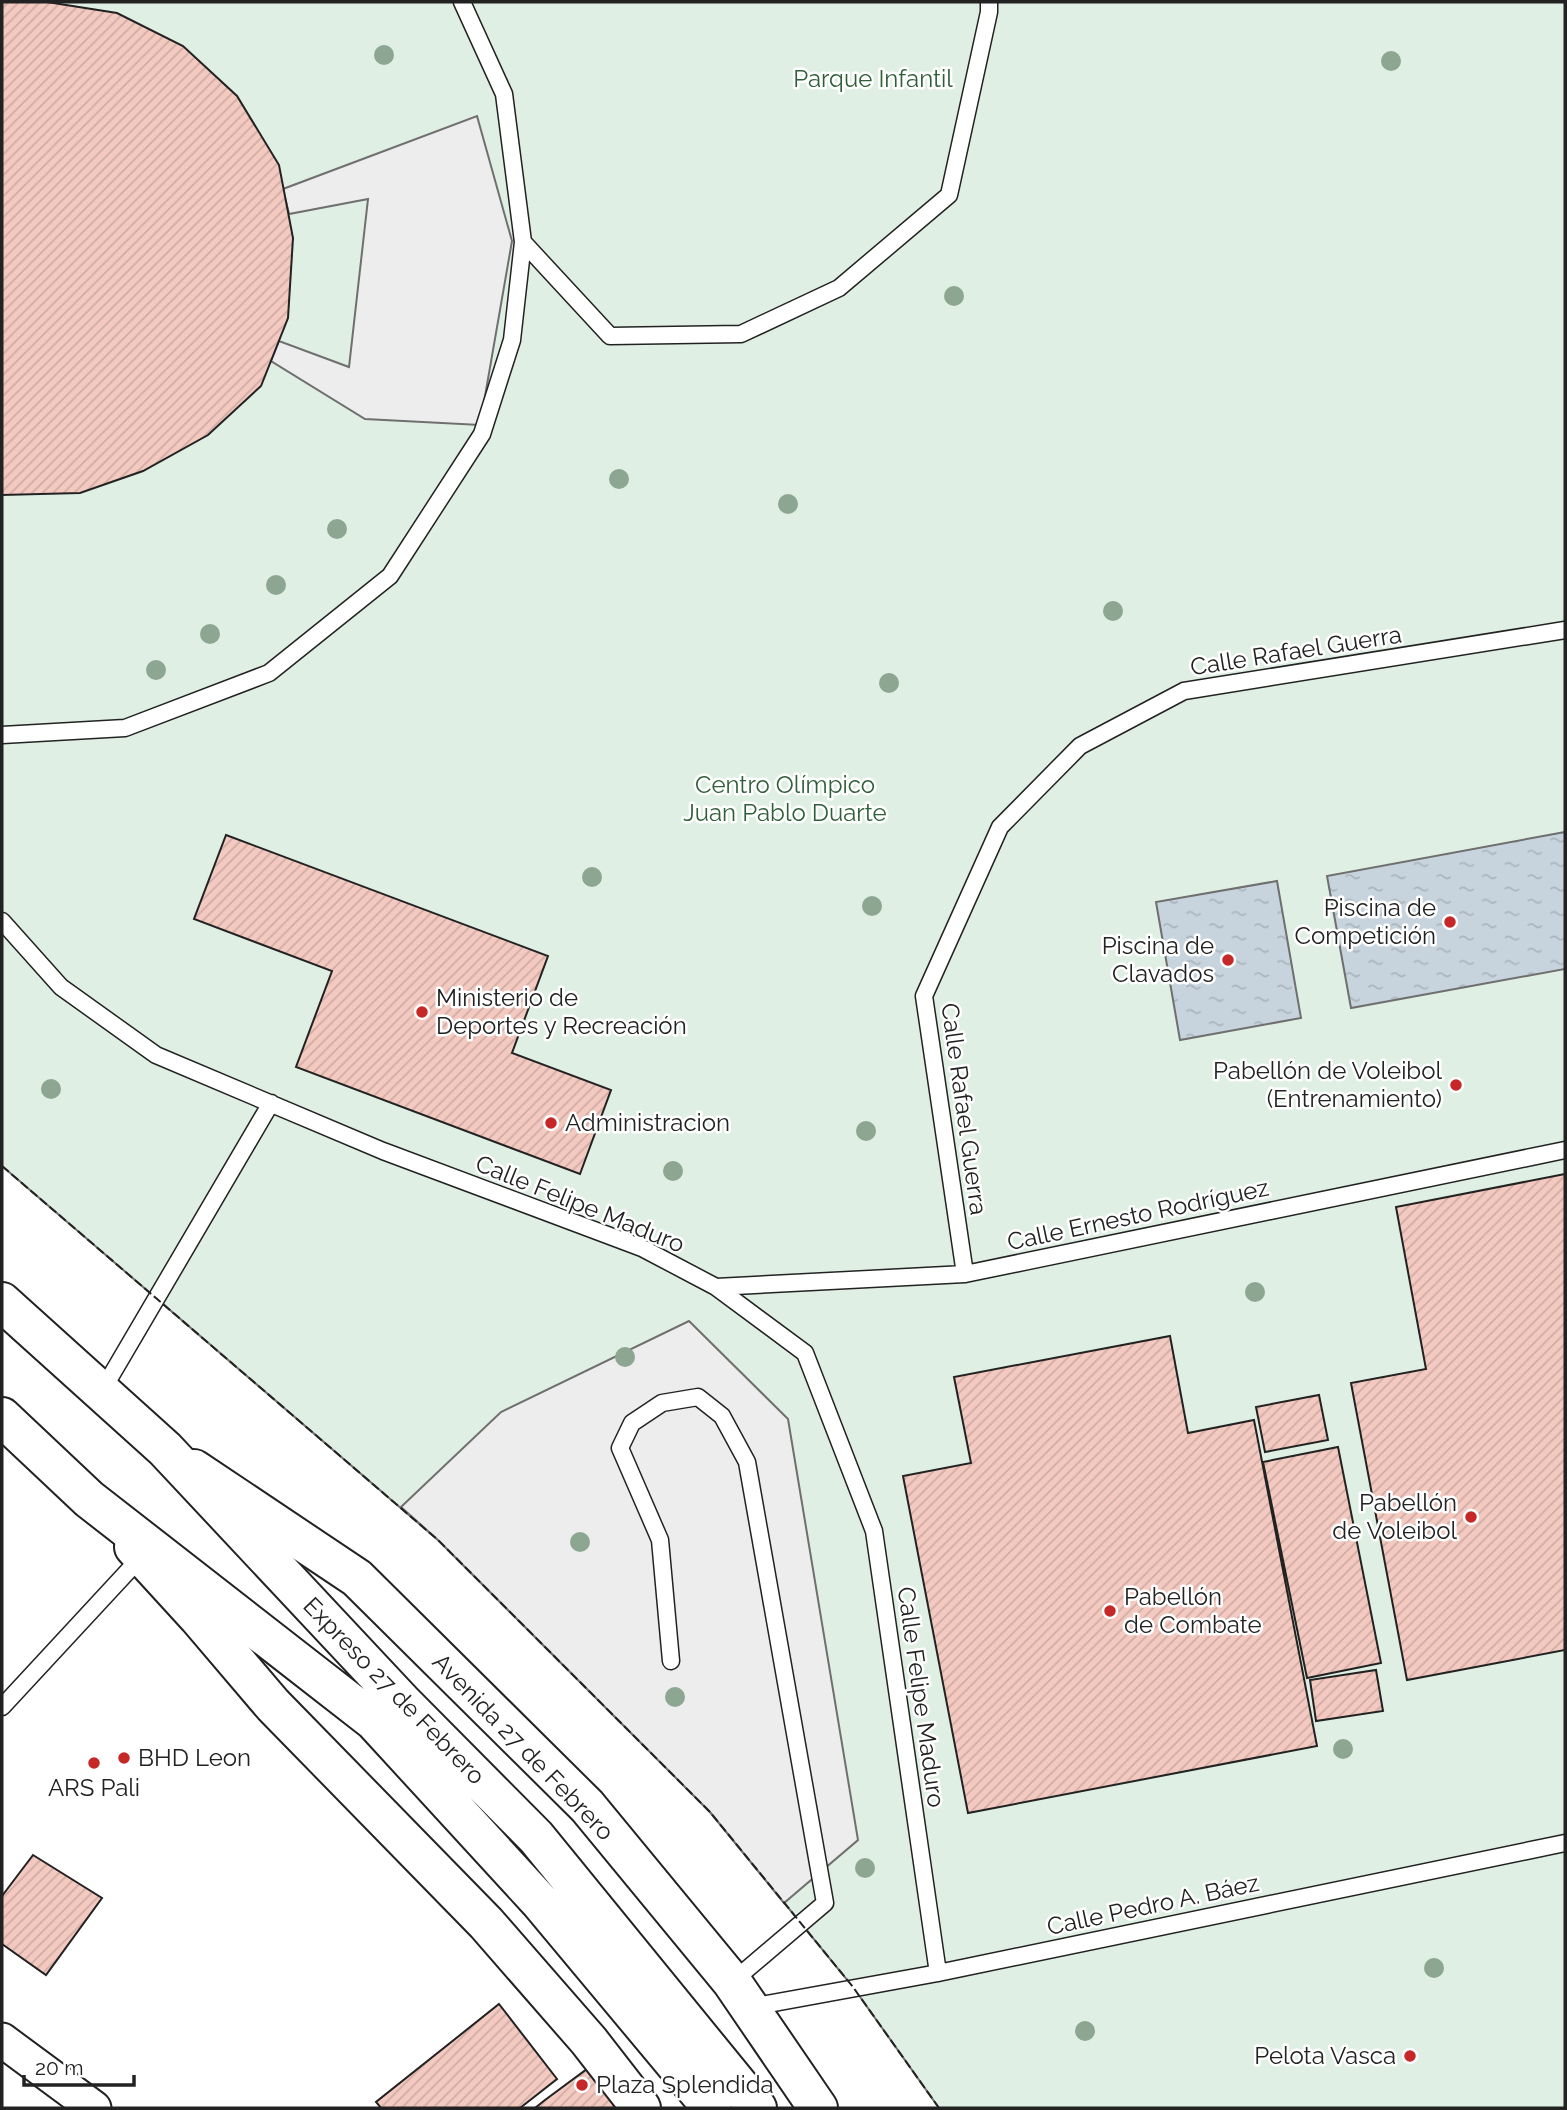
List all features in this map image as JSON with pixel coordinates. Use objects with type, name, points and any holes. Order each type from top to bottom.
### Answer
[{"type":"main road","name":"Expreso 27 de Febrero","points":[[2,1302],[165,1450],[404,1704],[536,1837],[757,2108]]},
{"type":"main road","name":"Expreso 27 de Febrero","points":[[2,1417],[89,1499],[374,1721],[541,1903],[712,2108]]},
{"type":"main road","name":"Avenida 27 de Febrero","points":[[165,1450],[357,1578],[587,1806],[740,1995],[818,2108]]},
{"type":"main road","points":[[89,1499],[273,1705],[486,1923],[589,2041],[641,2108]]},
{"type":"street","points":[[2,2040],[94,2108]]},
{"type":"lane","points":[[2,735],[125,728],[269,673],[390,576],[482,434],[512,340],[523,242],[504,94],[462,2]]},
{"type":"lane","points":[[523,242],[610,336],[741,334],[839,288],[949,195],[989,2]]},
{"type":"lane","name":"Calle Rafael Guerra","points":[[965,1274],[924,996],[1000,827],[1080,746],[1184,691],[1565,631]]},
{"type":"lane","name":"Calle Felipe Maduro","points":[[2,922],[61,987],[156,1055],[383,1151],[642,1248],[716,1287],[805,1353],[874,1531],[938,1973]]},
{"type":"lane","points":[[101,1393],[271,1103]]},
{"type":"lane","name":"Calle Ernesto Rodríguez","points":[[716,1287],[965,1274],[1565,1150]]},
{"type":"lane","points":[[671,1661],[660,1540],[620,1448],[632,1423],[662,1404],[698,1396],[722,1416],[747,1462],[825,1903],[740,1995]]},
{"type":"lane","points":[[2,1707],[142,1556]]},
{"type":"lane","name":"Calle Pedro A. Báez","points":[[740,1995],[938,1973],[1565,1843]]},
{"type":"green space","name":"Centro Olímpico Juan Pablo Duarte","points":[[2,2],[1565,2],[1565,2108],[939,2108],[853,1987],[710,1812],[438,1540],[2,1166]]},
{"type":"shaded area","points":[[477,116],[512,241],[480,425],[365,419],[271,361],[279,341],[349,367],[368,199],[289,214],[283,189]]},
{"type":"shaded area","points":[[689,1321],[788,1419],[858,1840],[784,1903],[710,1812],[438,1540],[401,1507],[501,1412]]},
{"type":"water","name":"Piscina de Competición","points":[[1565,832],[1565,969],[1351,1008],[1327,876]]},
{"type":"water","name":"Piscina de Clavados","points":[[1277,881],[1301,1018],[1180,1040],[1156,902]]},
{"type":"building","points":[[2,2],[47,2],[117,13],[183,46],[237,96],[279,165],[293,238],[288,318],[261,386],[208,435],[143,471],[80,493],[2,495]]},
{"type":"building","name":"Ministerio de Deportes y Recreación","points":[[226,835],[548,956],[512,1053],[611,1090],[580,1174],[296,1067],[332,971],[194,919]]},
{"type":"building","name":"Pabellón de Voleibol","points":[[1565,1174],[1565,1650],[1407,1680],[1351,1383],[1426,1369],[1396,1207]]},
{"type":"building","name":"Pabellón de Combate","points":[[1170,1336],[1188,1433],[1254,1420],[1317,1746],[968,1813],[903,1476],[971,1463],[954,1377]]},
{"type":"building","points":[[1319,1395],[1328,1440],[1265,1452],[1256,1407]]},
{"type":"building","points":[[1338,1447],[1381,1663],[1307,1678],[1263,1462]]},
{"type":"building","points":[[1376,1670],[1383,1711],[1316,1721],[1310,1680]]},
{"type":"building","points":[[33,1855],[102,1898],[46,1975],[2,1944],[2,1896]]},
{"type":"building","points":[[499,2004],[557,2079],[520,2108],[381,2108],[376,2102]]},
{"type":"building","name":"Plaza Splendida","points":[[587,2069],[616,2108],[535,2108],[545,2100]]},
{"type":"fence","points":[[2,1166],[438,1540],[710,1812],[853,1987],[939,2108]]},
{"type":"place","name":"Piscina de Competición","points":[[1450,922]]},
{"type":"place","name":"Piscina de Clavados","points":[[1228,960]]},
{"type":"place","name":"Ministerio de Deportes y Recreación","points":[[422,1012]]},
{"type":"place","name":"Pabellón de Voleibol (Entrenamiento)","points":[[1456,1085]]},
{"type":"place","name":"Administracion","points":[[551,1123]]},
{"type":"place","name":"Pabellón de Voleibol","points":[[1471,1517]]},
{"type":"place","name":"Pabellón de Combate","points":[[1110,1611]]},
{"type":"place","name":"BHD Leon","points":[[124,1758]]},
{"type":"place","name":"ARS Pali","points":[[94,1763]]},
{"type":"place","name":"Pelota Vasca","points":[[1410,2056]]},
{"type":"place","name":"Plaza Splendida","points":[[582,2085]]},
{"type":"park label","name":"Parque Infantil","points":[[873,79]]}]
